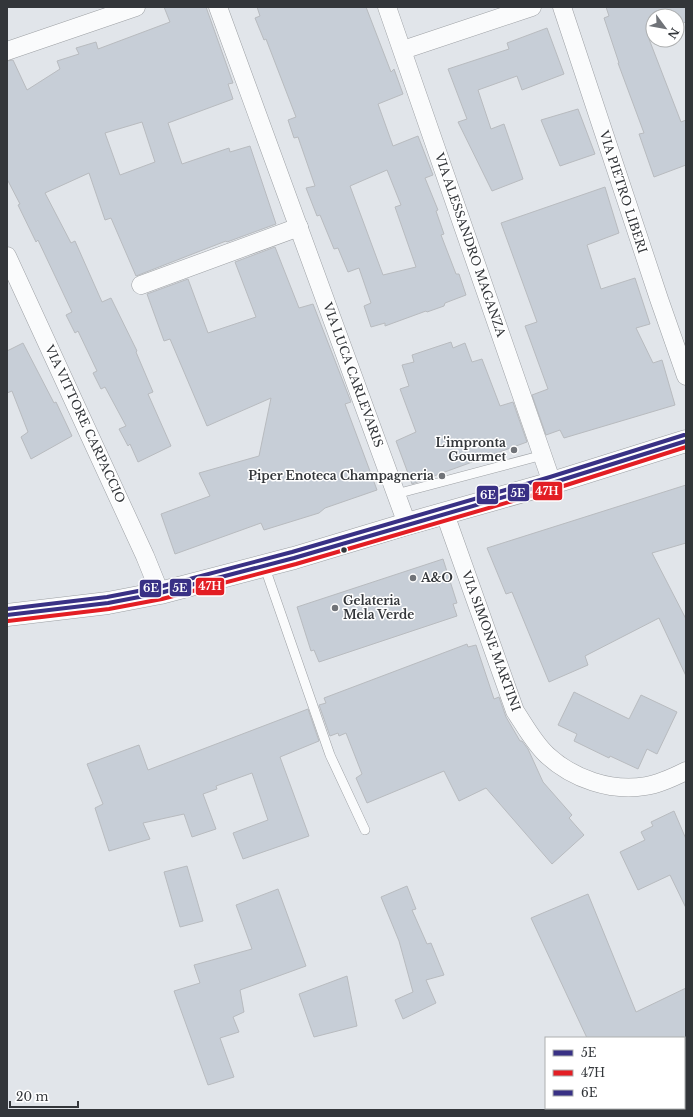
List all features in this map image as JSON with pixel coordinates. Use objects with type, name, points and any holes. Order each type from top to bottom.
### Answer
[{"type":"street","points":[[7,51],[136,7]]},
{"type":"street","name":"VIA LUCA CARLEVARIS","points":[[218,7],[407,524]]},
{"type":"street","name":"VIA ALESSANDRO MAGANZA","points":[[387,7],[552,483]]},
{"type":"street","points":[[403,50],[532,7]]},
{"type":"street","name":"VIA PIETRO LIBERI","points":[[562,7],[656,292],[686,376]]},
{"type":"street","points":[[141,285],[298,227]]},
{"type":"street","name":"VIA VITTORE CARPACCIO","points":[[7,256],[142,548],[160,593]]},
{"type":"street","points":[[7,615],[108,603],[160,593],[445,514],[552,483],[686,441]]},
{"type":"street","name":"VIA SIMONE MARTINI","points":[[445,514],[515,711],[528,733],[547,755],[566,769],[593,783],[618,786],[646,786],[686,771]]},
{"type":"lane","points":[[396,494],[543,455]]},
{"type":"lane","points":[[264,565],[330,755],[365,830]]},
{"type":"building","points":[[164,7],[206,7],[233,83],[228,84],[233,99],[168,123],[182,164],[229,148],[230,152],[250,146],[276,224],[227,242],[226,241],[136,276],[111,218],[105,220],[89,173],[45,193],[71,243],[75,241],[102,302],[111,298],[137,351],[136,352],[153,392],[148,394],[171,446],[138,462],[130,444],[128,446],[119,429],[126,426],[105,387],[101,389],[93,373],[97,371],[78,331],[75,333],[66,315],[72,312],[38,240],[36,242],[18,205],[20,204],[7,179],[7,61],[13,60],[27,90],[60,69],[57,61],[79,54],[76,48],[96,42],[98,49],[170,22]],"holes":[[[142,122],[155,162],[120,175],[105,133]]]},
{"type":"building","points":[[257,7],[366,7],[391,72],[394,69],[403,94],[378,104],[393,146],[418,136],[433,175],[425,178],[438,210],[436,211],[444,234],[441,235],[456,274],[459,274],[466,295],[445,303],[444,306],[427,312],[426,311],[385,326],[385,323],[371,327],[364,306],[371,303],[359,268],[348,272],[338,248],[334,249],[320,215],[317,216],[306,188],[315,186],[298,137],[294,138],[288,120],[296,117],[266,39],[264,40],[255,18],[260,16]],"holes":[[[387,170],[401,205],[395,207],[416,267],[383,275],[350,186]]]},
{"type":"building","points":[[606,7],[686,7],[685,22],[685,8],[645,8],[645,48],[652,48],[681,122],[686,120],[686,165],[654,177],[639,134],[644,133],[618,63],[604,18],[609,16]]},
{"type":"building","points":[[547,28],[564,74],[522,90],[517,76],[478,90],[491,129],[504,124],[523,179],[492,191],[458,122],[467,119],[448,69],[509,49],[507,43]]},
{"type":"building","points":[[578,109],[595,154],[560,166],[541,120]]},
{"type":"building","points":[[605,187],[619,233],[587,245],[601,289],[635,278],[650,324],[636,328],[653,363],[662,360],[675,405],[564,438],[560,430],[546,435],[532,395],[548,389],[525,326],[537,322],[501,223]]},
{"type":"building","points":[[275,247],[299,308],[313,304],[351,402],[345,404],[377,490],[325,508],[319,513],[264,530],[261,523],[175,554],[161,514],[210,496],[199,473],[259,456],[271,398],[207,426],[170,339],[164,341],[147,294],[188,279],[208,333],[256,317],[235,262]]},
{"type":"building","points":[[451,342],[453,348],[465,343],[472,362],[482,359],[500,406],[513,402],[527,442],[412,484],[396,441],[416,432],[400,389],[409,386],[402,365],[414,362],[412,355]]},
{"type":"building","points":[[23,343],[54,403],[56,402],[72,436],[31,459],[21,437],[28,432],[12,391],[7,393],[7,351]]},
{"type":"building","points":[[686,485],[686,543],[652,553],[686,619],[686,676],[659,618],[585,656],[588,665],[549,682],[512,592],[506,594],[487,548]]},
{"type":"building","points":[[443,559],[457,603],[453,604],[457,616],[319,662],[314,650],[311,651],[297,607]]},
{"type":"building","points":[[467,644],[468,647],[476,645],[494,699],[499,697],[506,717],[520,741],[522,741],[528,749],[543,782],[572,815],[569,818],[584,835],[552,864],[486,788],[459,801],[444,771],[367,803],[356,778],[362,774],[346,733],[339,736],[338,733],[330,736],[319,705],[326,703],[324,698]]},
{"type":"building","points":[[574,692],[629,719],[641,695],[677,712],[657,754],[647,749],[638,769],[610,756],[609,758],[574,741],[577,734],[558,725]]},
{"type":"building","points":[[308,709],[319,741],[280,757],[309,836],[243,859],[233,833],[268,820],[252,773],[216,786],[217,789],[203,794],[216,829],[192,837],[184,814],[143,823],[150,839],[109,851],[95,808],[103,804],[87,764],[139,745],[148,770]]},
{"type":"building","points":[[674,811],[686,839],[686,908],[670,875],[638,890],[620,852],[645,840],[641,832],[653,826],[651,822]]},
{"type":"building","points":[[187,866],[203,921],[180,927],[164,872]]},
{"type":"building","points":[[407,886],[416,909],[412,910],[427,944],[431,943],[444,975],[426,980],[436,1003],[403,1019],[395,1000],[413,992],[399,941],[381,897]]},
{"type":"building","points":[[278,889],[306,966],[240,990],[244,1012],[233,1017],[239,1032],[220,1038],[234,1077],[208,1085],[174,991],[200,983],[194,965],[252,949],[236,905]]},
{"type":"building","points":[[588,894],[636,1012],[686,988],[686,1038],[587,1037],[531,918]]},
{"type":"building","points":[[347,976],[357,1026],[314,1037],[299,994]]},
{"type":"transit line","name":"6E","points":[[7,609],[107,597],[159,587],[292,552],[550,477],[684,435]]},
{"type":"transit line","name":"5E","points":[[7,615],[108,603],[160,593],[294,558],[552,483],[686,441]]},
{"type":"transit line","name":"47H","points":[[8,621],[109,609],[162,599],[296,564],[554,489],[686,447]]},
{"type":"place","name":"L'impronta Gourmet","points":[[514,450]]},
{"type":"place","name":"Piper Enoteca Champagneria","points":[[442,476]]},
{"type":"place","name":"A&O","points":[[413,578]]},
{"type":"place","name":"Gelateria Mela Verde","points":[[335,608]]}]
